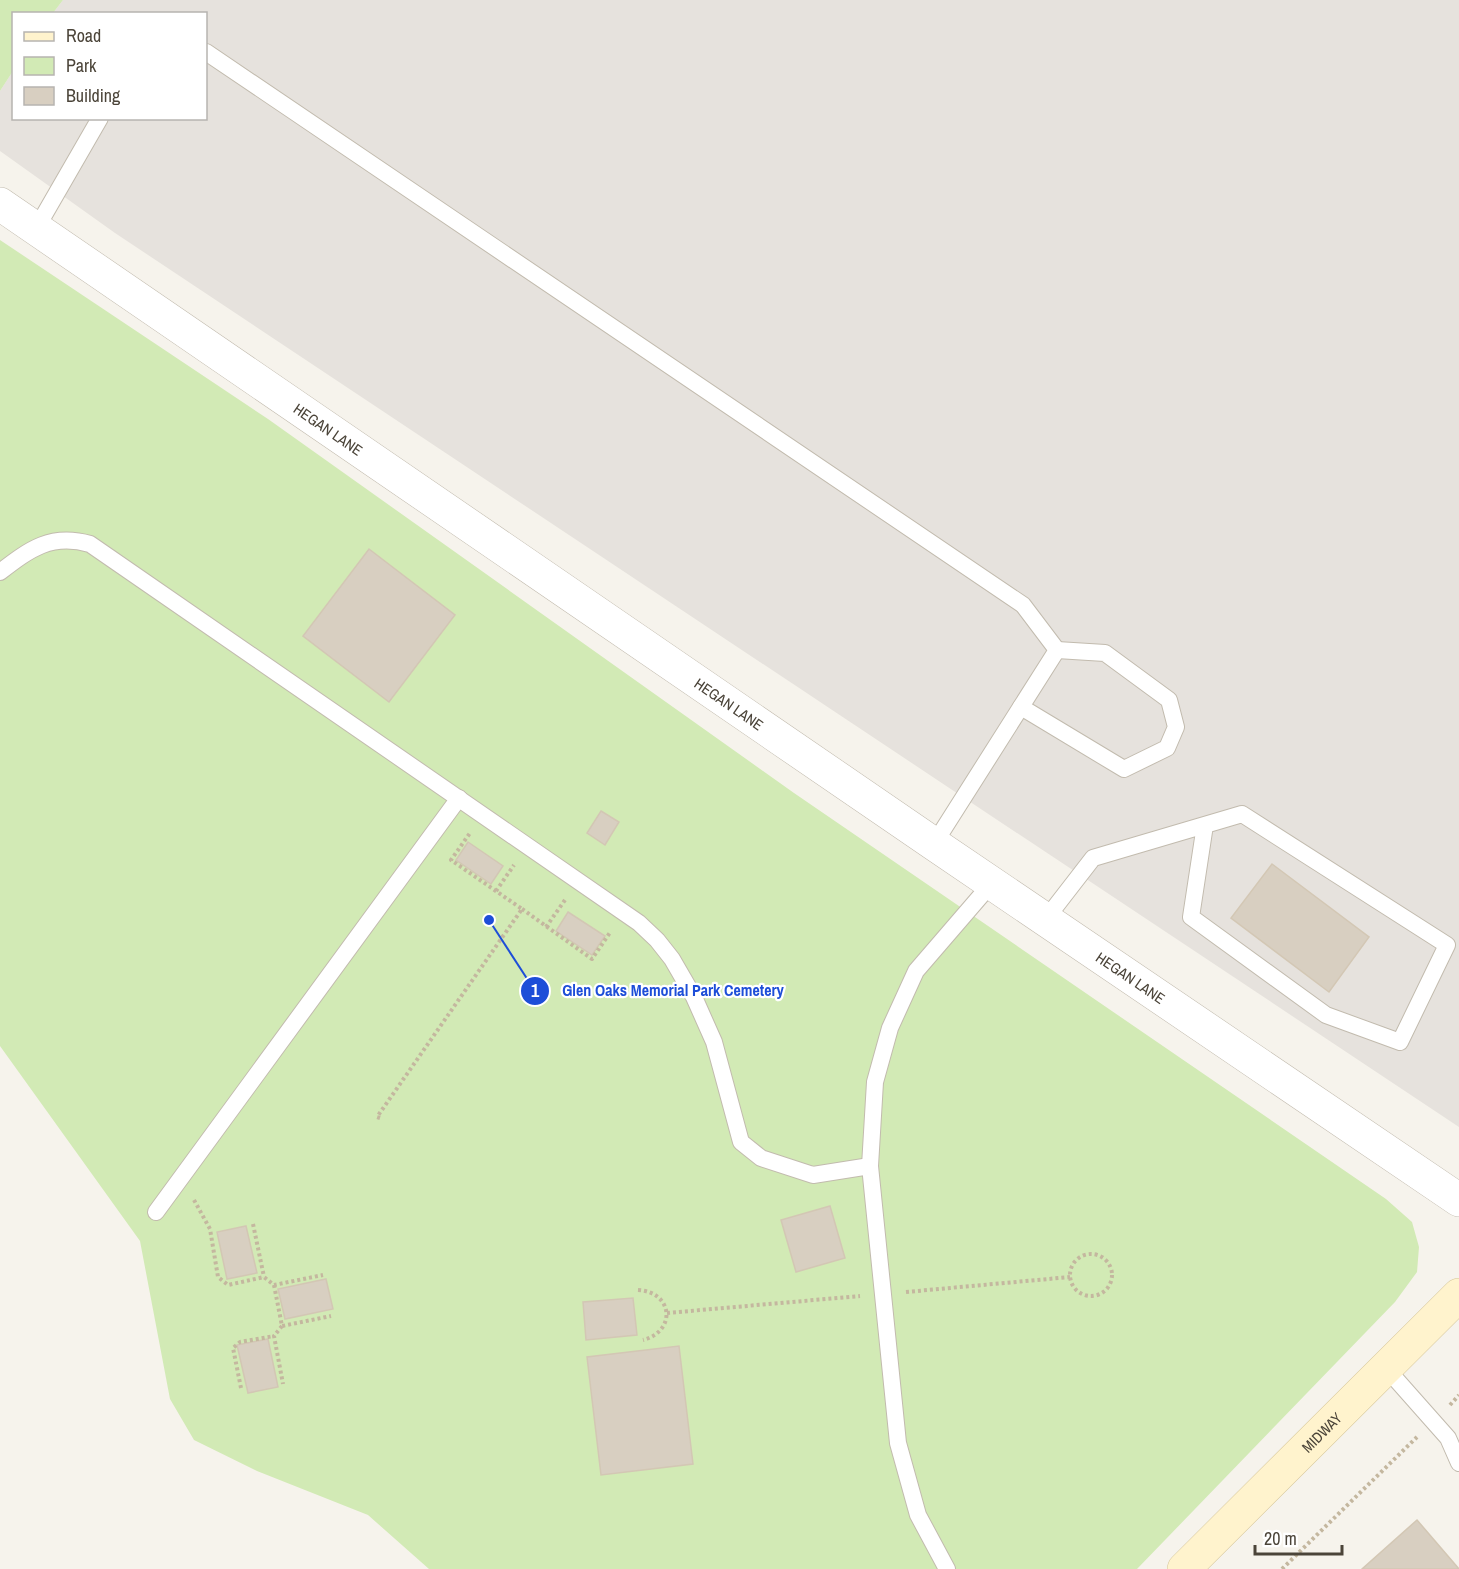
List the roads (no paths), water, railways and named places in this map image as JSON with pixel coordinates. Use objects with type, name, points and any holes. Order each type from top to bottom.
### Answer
[{"type":"main road","name":"MIDWAY","points":[[1184,1569],[1459,1295]]},
{"type":"street","name":"HEGAN LANE","points":[[0,204],[991,884],[1459,1200]]},
{"type":"lane","points":[[207,53],[1023,605],[1057,650],[1105,653],[1169,700],[1176,727],[1167,748],[1124,769],[1021,707]]},
{"type":"lane","points":[[36,229],[99,120]]},
{"type":"lane","points":[[0,572],[19,557],[45,542],[76,540],[90,544],[639,922],[672,959],[693,997],[714,1042],[741,1142],[761,1158],[813,1175],[870,1166]]},
{"type":"lane","points":[[934,844],[1057,650]]},
{"type":"lane","points":[[156,1212],[459,798]]},
{"type":"lane","points":[[1045,920],[1093,858],[1242,814],[1447,945],[1400,1042],[1326,1015],[1191,917],[1205,825]]},
{"type":"lane","points":[[947,1569],[918,1515],[898,1443],[870,1166],[875,1082],[890,1028],[916,971],[991,884]]},
{"type":"lane","points":[[1386,1368],[1448,1438],[1459,1462]]},
{"type":"place","name":"Glen Oaks Memorial Park Cemetery","points":[[489,920]]}]
